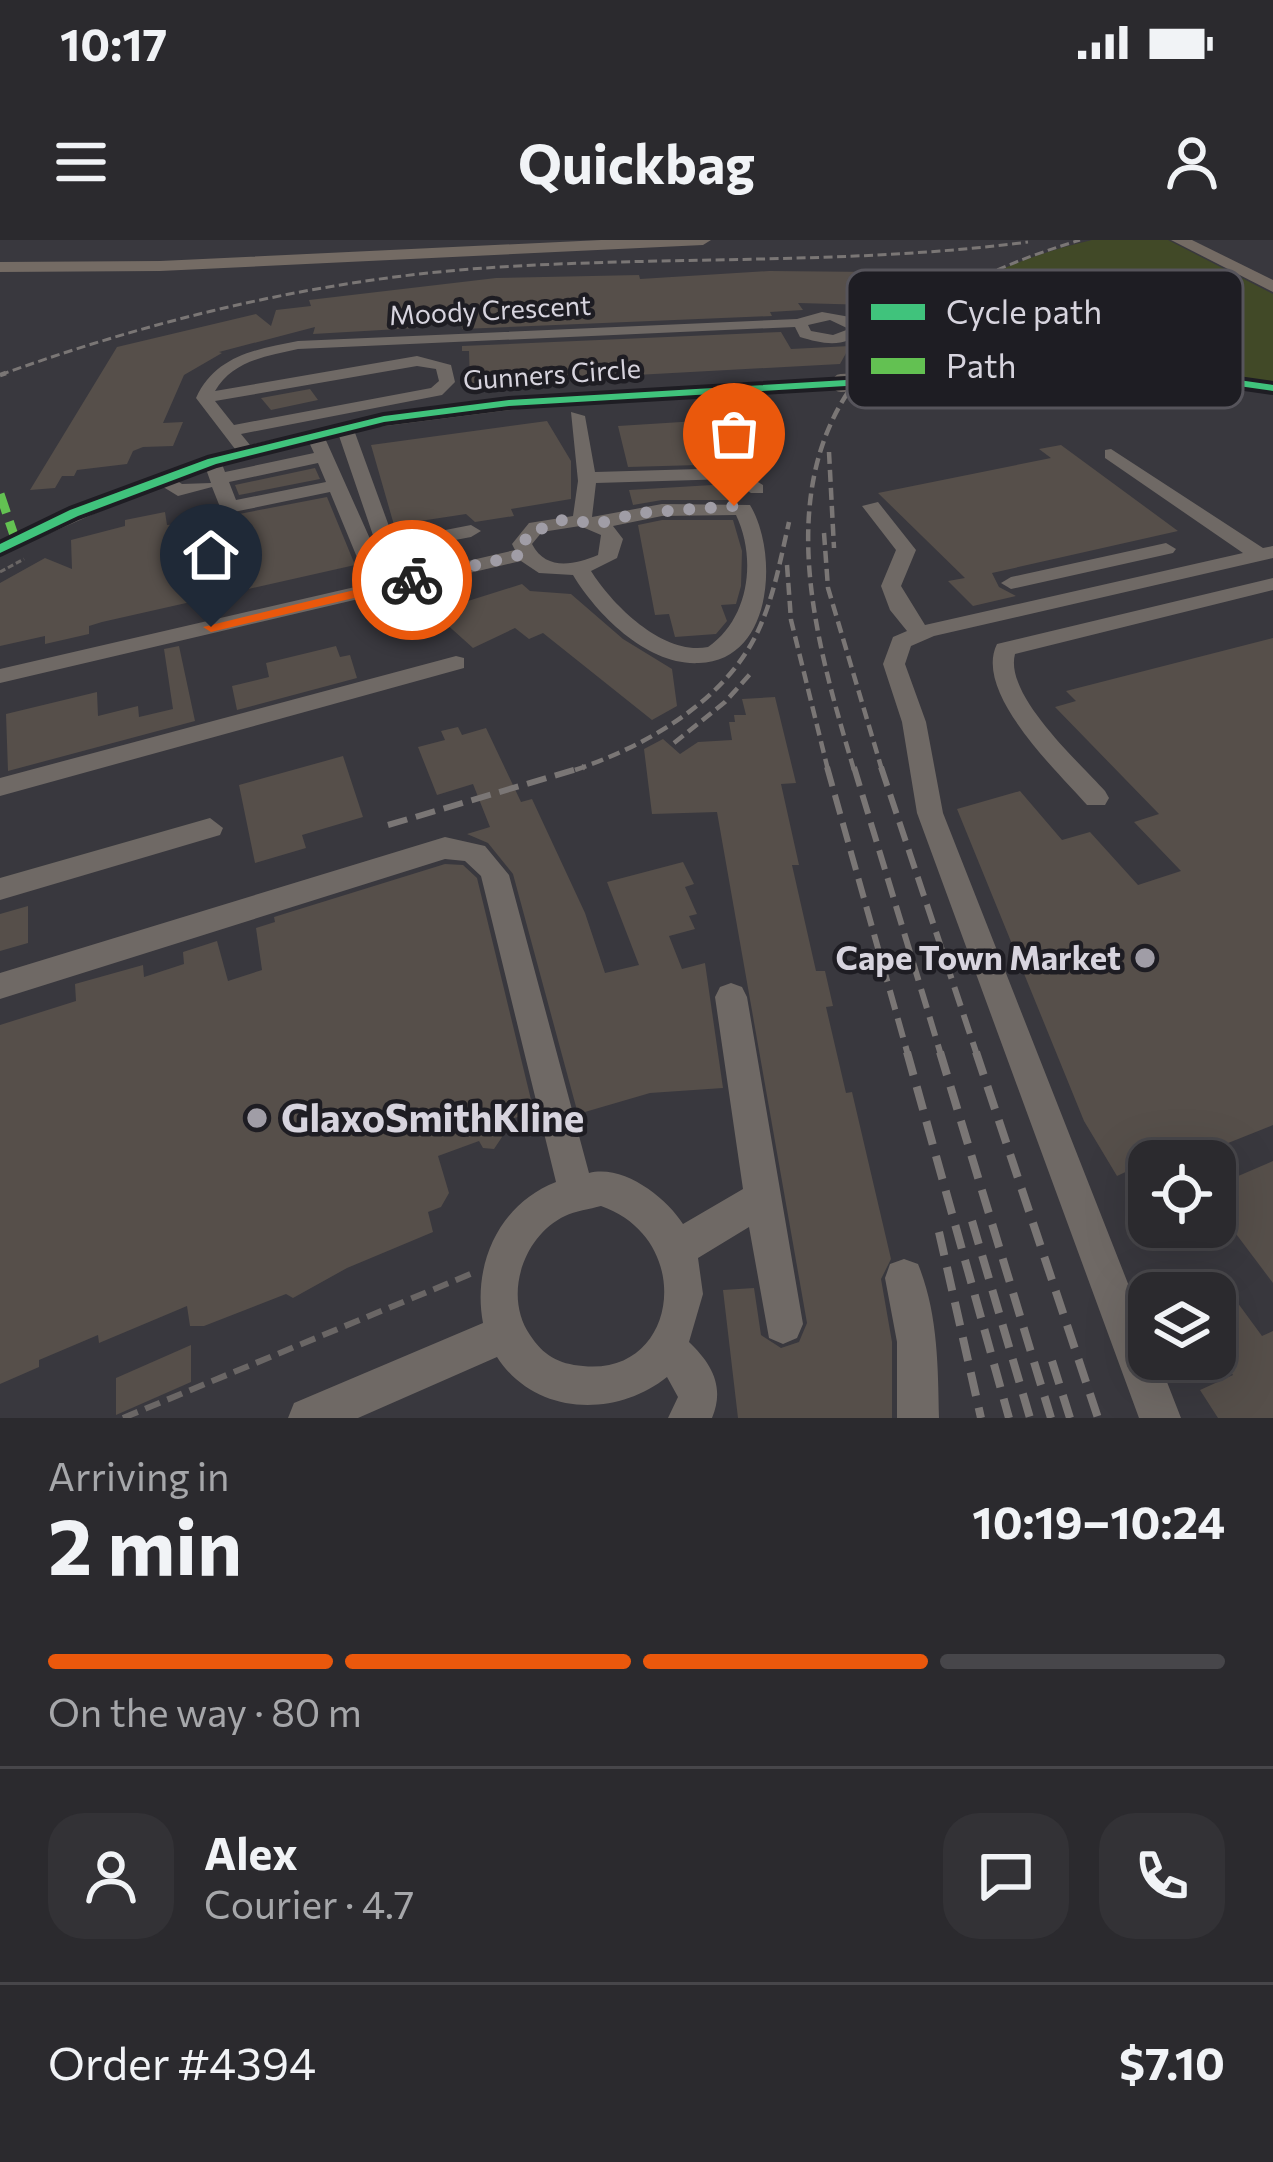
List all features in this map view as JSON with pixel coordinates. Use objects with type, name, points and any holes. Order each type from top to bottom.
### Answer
[{"type":"main road","points":[[440,254],[635,240]]},
{"type":"main road","points":[[2,268],[127,267],[703,240]]},
{"type":"main road","points":[[1182,240],[1273,283]]},
{"type":"main road","points":[[1199,240],[1225,258]]},
{"type":"street","name":"Moody Crescent","points":[[204,398],[348,357],[800,323]]},
{"type":"street","name":"Moody Crescent","points":[[204,398],[216,374],[242,360],[298,345],[348,357],[433,360],[443,365],[447,382],[436,392],[230,431]]},
{"type":"street","points":[[268,369],[399,350]]},
{"type":"street","name":"Gunners Circle","points":[[211,476],[246,451],[344,427],[509,403],[847,383]]},
{"type":"street","name":"Gunners Circle","points":[[1243,384],[1273,388]]},
{"type":"street","points":[[204,398],[246,451]]},
{"type":"street","points":[[577,416],[589,522]]},
{"type":"street","points":[[344,427],[388,548],[390,585]]},
{"type":"street","points":[[314,434],[390,585]]},
{"type":"street","points":[[1111,454],[1266,553]]},
{"type":"street","points":[[0,549],[162,478],[178,490],[211,476],[324,456]]},
{"type":"street","points":[[587,478],[734,473],[757,489]]},
{"type":"street","points":[[211,476],[231,508],[336,485]]},
{"type":"street","points":[[871,506],[906,550],[891,586],[901,610],[920,633]]},
{"type":"street","points":[[524,554],[526,535],[536,527],[662,510],[743,508],[756,553],[752,600],[730,642],[711,654],[691,655],[649,638],[614,615],[580,569]]},
{"type":"street","points":[[0,676],[524,554],[545,568],[580,569],[607,558],[614,548],[614,539],[589,522]]},
{"type":"street","points":[[388,548],[471,531]]},
{"type":"street","points":[[1011,583],[1090,566],[1266,553]]},
{"type":"street","points":[[1160,1418],[930,813],[914,722],[894,664],[901,642],[920,633],[1117,587],[1169,562]]},
{"type":"street","points":[[1169,562],[1204,600]]},
{"type":"street","points":[[1090,566],[1117,587]]},
{"type":"street","points":[[1096,798],[1009,694],[999,657],[1020,642],[1273,584]]},
{"type":"street","points":[[1068,599],[1094,624]]},
{"type":"street","points":[[0,787],[456,663]]},
{"type":"street","points":[[0,889],[210,828]]},
{"type":"street","points":[[0,986],[446,848],[471,850],[489,862],[495,875],[572,1171],[601,1188],[625,1193],[665,1224],[678,1248],[684,1298],[667,1348],[643,1373],[613,1389],[580,1392],[548,1383],[522,1363],[504,1334],[496,1298],[501,1262],[512,1236],[552,1198],[572,1171]]},
{"type":"street","points":[[731,997],[783,1324]]},
{"type":"street","points":[[678,1248],[763,1198]]},
{"type":"street","points":[[904,1278],[917,1342],[918,1418]]},
{"type":"street","points":[[309,1418],[504,1334]]},
{"type":"street","points":[[667,1348],[697,1380],[699,1402],[689,1418]]},
{"type":"path","points":[[0,572],[34,554]]},
{"type":"path","points":[[123,1418],[501,1262]]},
{"type":"green space","points":[[1092,240],[1168,240],[1226,270],[1000,270]]},
{"type":"green space","points":[[1243,279],[1273,294],[1273,382],[1243,378]]},
{"type":"building","points":[[847,272],[847,304],[798,303],[803,310],[770,312],[772,316],[462,329],[461,319],[421,321],[416,328],[313,334],[315,327],[219,352],[184,375],[163,423],[183,422],[173,446],[143,447],[133,451],[127,464],[77,470],[74,476],[62,476],[55,488],[30,490],[117,347],[256,314],[271,326],[276,310],[311,306],[309,300],[496,278],[639,275],[640,279]]},
{"type":"building","points":[[781,332],[791,349],[847,346],[847,351],[840,364],[470,384],[469,351],[462,351],[462,346]]},
{"type":"building","points":[[310,389],[318,400],[271,410],[261,398]]},
{"type":"building","points":[[745,418],[769,470],[752,473],[734,464],[628,467],[618,426]]},
{"type":"building","points":[[547,421],[571,461],[571,499],[511,509],[514,516],[475,522],[466,514],[394,525],[371,445]]},
{"type":"building","points":[[1061,445],[1178,531],[992,573],[999,587],[1016,596],[973,606],[948,581],[965,578],[878,493],[1051,458],[1039,449]]},
{"type":"building","points":[[315,468],[320,479],[239,495],[235,485]]},
{"type":"building","points":[[729,484],[736,489],[729,489],[733,500],[633,505],[629,490]]},
{"type":"building","points":[[327,497],[355,565],[102,622],[89,626],[89,634],[45,644],[45,636],[0,646],[0,583],[45,558],[72,569],[71,540],[125,526],[125,520],[165,512],[167,525],[192,523]]},
{"type":"building","points":[[662,520],[733,520],[742,551],[741,586],[736,604],[721,605],[727,621],[716,634],[675,637],[669,614],[655,615],[638,525]]},
{"type":"building","points":[[522,584],[530,591],[571,594],[623,639],[672,669],[677,706],[652,720],[543,633],[529,639],[515,628],[473,648],[433,612]]},
{"type":"building","name":"Cape Town Market","points":[[1273,638],[1273,1125],[1236,1140],[1128,1140],[1128,1171],[1117,1176],[1084,1121],[957,809],[1020,791],[1062,840],[1090,832],[1138,885],[1181,871],[1134,822],[1159,814],[1055,707],[1076,701],[1066,691]]},
{"type":"building","points":[[179,646],[195,721],[8,771],[6,714],[97,692],[98,716],[138,706],[139,717],[173,709],[164,649]]},
{"type":"building","points":[[336,646],[340,657],[350,655],[357,678],[237,710],[232,686],[269,677],[266,663]]},
{"type":"building","points":[[775,697],[796,783],[781,784],[799,865],[792,865],[816,971],[825,971],[833,1006],[826,1007],[846,1093],[852,1092],[891,1259],[881,1279],[892,1342],[892,1418],[738,1418],[723,1290],[754,1288],[761,1335],[781,1348],[799,1342],[807,1323],[717,812],[652,814],[644,749],[663,739],[680,754],[698,742],[732,740],[729,722],[735,722],[734,715],[746,715],[742,699]]},
{"type":"building","points":[[458,727],[462,735],[486,728],[521,802],[532,799],[585,913],[605,973],[639,965],[607,882],[683,862],[694,884],[685,887],[697,914],[689,916],[695,929],[669,936],[682,969],[705,963],[723,1088],[650,1093],[578,1114],[513,874],[488,843],[467,834],[490,827],[473,784],[437,795],[418,747],[445,740],[441,731]]},
{"type":"building","points":[[343,756],[363,817],[302,835],[306,848],[255,863],[239,785]]},
{"type":"building","name":"GlaxoSmithKline","points":[[445,864],[463,865],[477,878],[534,1112],[498,1123],[502,1137],[494,1149],[483,1148],[479,1141],[438,1156],[449,1193],[441,1207],[428,1212],[433,1232],[347,1268],[293,1298],[286,1294],[204,1326],[190,1326],[187,1306],[99,1343],[98,1335],[39,1360],[39,1367],[0,1384],[0,1025],[76,1001],[75,984],[143,965],[144,977],[184,964],[183,952],[217,941],[228,981],[262,970],[256,928],[275,922],[274,917]]},
{"type":"building","points":[[28,906],[28,943],[0,951],[0,914]]},
{"type":"building","points":[[1273,1161],[1273,1283],[1236,1234],[1236,1177]]},
{"type":"building","points":[[1236,1301],[1262,1336],[1273,1331],[1273,1418],[1218,1418],[1200,1390],[1222,1380],[1236,1380]]},
{"type":"building","points":[[191,1345],[191,1382],[116,1415],[116,1378]]},
{"type":"railway","points":[[998,270],[1080,240]]},
{"type":"railway","points":[[6,373],[0,375],[115,337],[232,306],[410,275],[541,265],[889,254],[1028,242]]},
{"type":"railway","points":[[847,396],[833,418],[816,466],[809,568],[827,671],[854,770]]},
{"type":"railway","points":[[829,452],[834,548]]},
{"type":"railway","points":[[578,769],[677,721],[739,663],[761,625],[789,522]]},
{"type":"railway","points":[[824,533],[828,588],[882,770]]},
{"type":"railway","points":[[787,565],[791,620],[828,770]]},
{"type":"railway","points":[[674,743],[725,702],[752,672]]},
{"type":"railway","points":[[578,769],[584,767]]},
{"type":"railway","points":[[827,767],[908,1055]]},
{"type":"railway","points":[[854,767],[941,1055]]},
{"type":"railway","points":[[388,825],[578,769]]},
{"type":"railway","points":[[882,770],[1098,1418]]},
{"type":"railway","points":[[907,1052],[1009,1418]]},
{"type":"railway","points":[[940,1052],[1051,1418]]},
{"type":"railway","points":[[972,1221],[1030,1418]]},
{"type":"railway","points":[[939,1232],[981,1418]]},
{"type":"railway","points":[[1052,1361],[1070,1418]]},
{"type":"marked path","points":[[0,494],[16,541]]},
{"type":"cycle path","points":[[0,549],[74,513],[212,461],[384,419],[509,403],[847,383]]},
{"type":"cycle path","points":[[1243,384],[1273,388]]},
{"type":"way so far","points":[[412,580],[524,554],[526,535],[549,522],[565,519],[596,524],[639,513],[734,506]]},
{"type":"place","name":"Cape Town Market","points":[[1145,958]]},
{"type":"place","name":"GlaxoSmithKline","points":[[257,1118]]},
{"type":"route","points":[[211,627],[412,580]]}]
